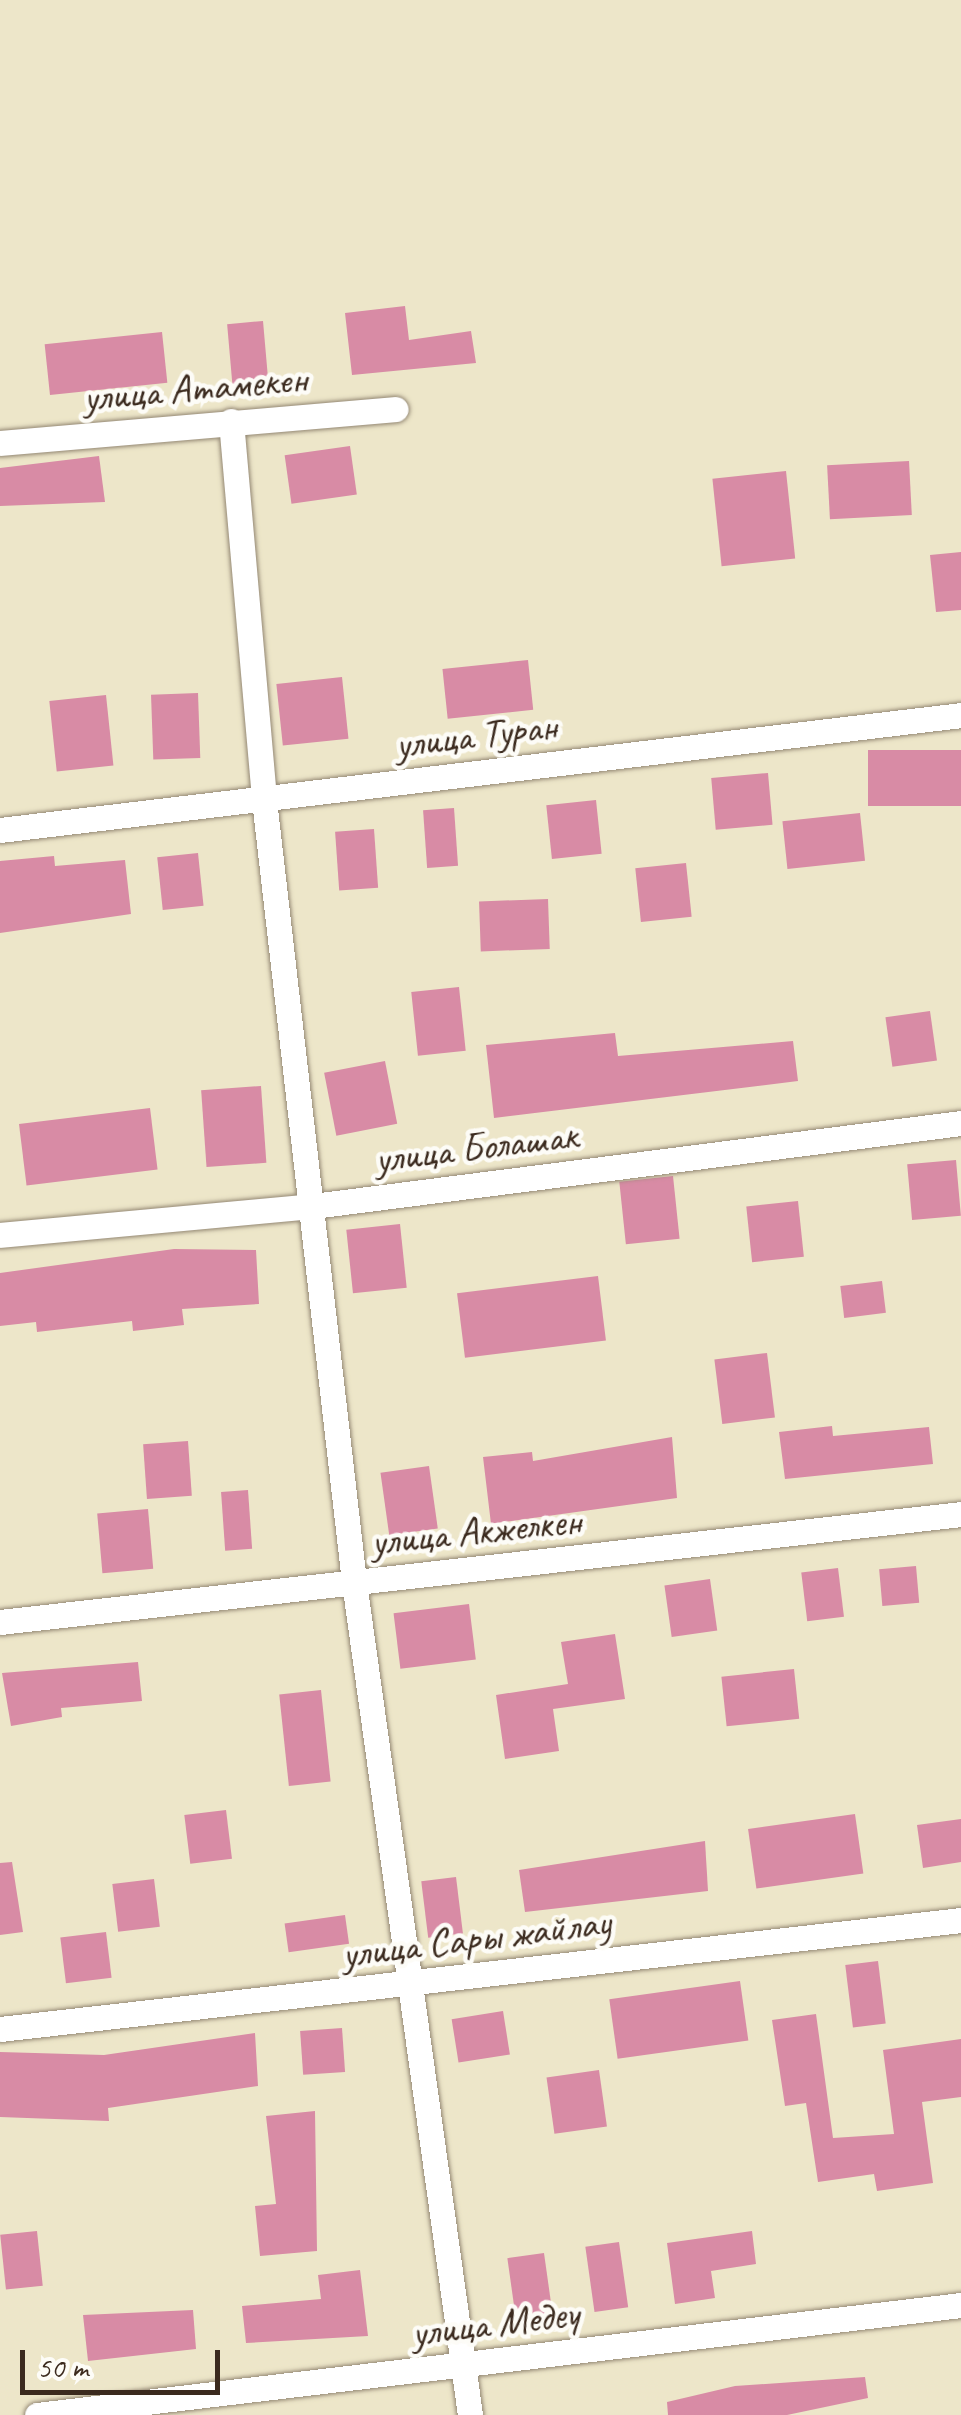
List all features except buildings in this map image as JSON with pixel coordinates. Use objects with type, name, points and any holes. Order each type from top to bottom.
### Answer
[{"type":"street","name":"улица Атамекен","points":[[0,444],[396,409]]},
{"type":"street","points":[[231,421],[264,800],[354,1582],[470,2415]]},
{"type":"street","name":"улица Туран","points":[[0,830],[961,715]]},
{"type":"street","name":"улица Болашак","points":[[0,1235],[313,1206],[961,1123]]},
{"type":"street","name":"улица Акжелкен","points":[[0,1622],[961,1514]]},
{"type":"street","name":"улица Сары жайлау","points":[[0,2029],[961,1920]]},
{"type":"street","name":"улица Медеу","points":[[37,2415],[961,2305]]}]
